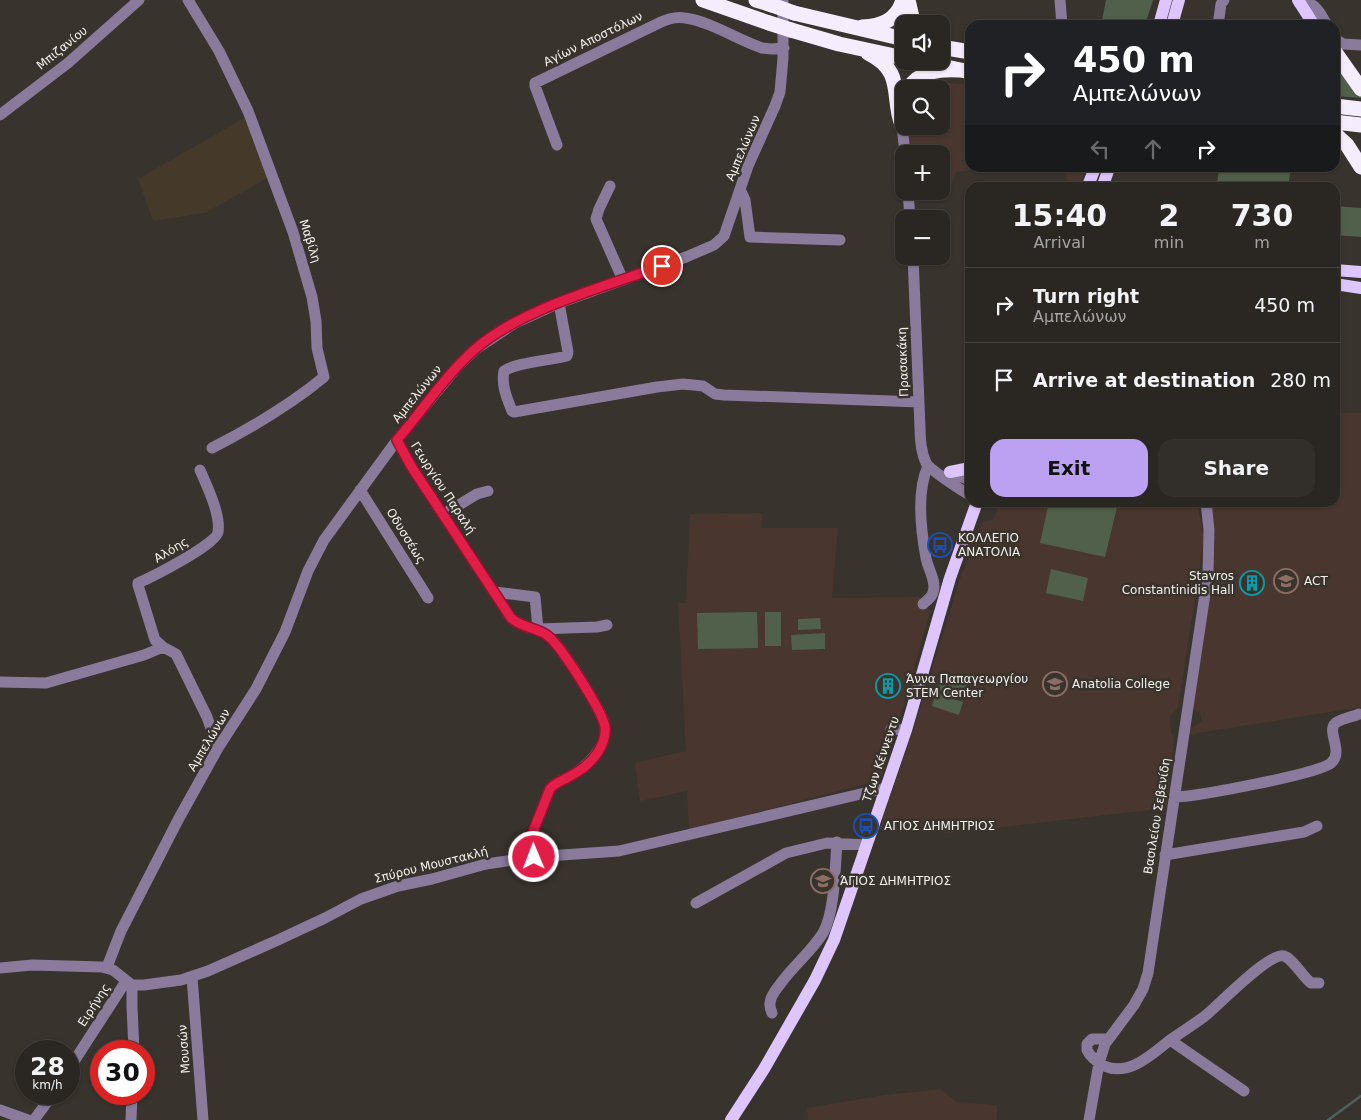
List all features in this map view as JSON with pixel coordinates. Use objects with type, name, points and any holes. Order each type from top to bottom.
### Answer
[{"type":"highway","points":[[703,0],[791,30],[860,49],[895,56]]},
{"type":"highway","points":[[756,0],[777,2],[794,13],[895,37]]},
{"type":"highway","points":[[845,26],[864,27],[886,23],[897,14],[903,0]]},
{"type":"highway","points":[[908,0],[912,15]]},
{"type":"highway","points":[[950,45],[965,51]]},
{"type":"highway","points":[[950,48],[965,51]]},
{"type":"highway","points":[[860,49],[872,55],[890,71],[895,84]]},
{"type":"highway","points":[[1340,59],[1361,89]]},
{"type":"highway","points":[[950,68],[965,71]]},
{"type":"highway","points":[[915,80],[925,74],[943,70],[965,71]]},
{"type":"highway","points":[[1340,106],[1361,108]]},
{"type":"highway","points":[[1340,123],[1361,125]]},
{"type":"highway","points":[[1340,138],[1361,168]]},
{"type":"main road","points":[[1160,20],[1166,0]]},
{"type":"main road","points":[[1173,20],[1179,0]]},
{"type":"main road","points":[[1298,1],[1311,20]]},
{"type":"main road","points":[[1340,270],[1361,272]]},
{"type":"main road","points":[[1340,285],[1361,288]]},
{"type":"main road","points":[[950,472],[965,469]]},
{"type":"main road","name":"Τζων Κέννεντυ","points":[[731,1120],[764,1069],[822,965],[840,924],[906,730],[952,571],[975,507]]},
{"type":"street","name":"Μπιζανίου","points":[[0,115],[68,63],[139,0]]},
{"type":"street","name":"Μαβίλη","points":[[188,0],[219,50],[248,111],[293,232],[312,297],[317,348],[324,378],[263,420],[212,448]]},
{"type":"street","points":[[1060,0],[1062,20]]},
{"type":"street","points":[[1219,20],[1221,4],[1224,0]]},
{"type":"street","points":[[1298,1],[1307,1],[1312,4],[1323,20]]},
{"type":"street","name":"Αμπελώνων","points":[[107,968],[122,930],[178,820],[218,748],[256,689],[285,632],[308,571],[324,540],[397,440],[458,366],[476,349],[515,323],[559,303],[686,257],[714,245],[724,236],[748,166],[778,99],[784,48],[777,2]]},
{"type":"street","name":"Αγίων Αποστόλων","points":[[558,145],[534,86],[535,83],[659,23],[671,18],[685,18],[704,23],[762,48],[784,48]]},
{"type":"street","points":[[1340,43],[1361,45]]},
{"type":"street","points":[[610,186],[596,219],[623,280]]},
{"type":"street","points":[[740,190],[745,200],[750,237],[840,240]]},
{"type":"street","name":"Πρασακάκη","points":[[913,265],[922,448],[932,468],[922,484],[922,527],[926,560],[934,584],[934,592],[931,598],[923,604]]},
{"type":"street","points":[[559,303],[568,352],[567,356],[512,366],[504,371],[506,394],[514,412],[683,384],[703,386],[715,394],[724,395],[919,402]]},
{"type":"street","name":"Γεωργίου Παραλή","points":[[397,440],[411,466],[513,620],[545,634],[557,645],[601,713],[605,725],[605,735],[596,754],[578,772],[553,785],[550,789],[534,829],[534,857]]},
{"type":"street","points":[[932,468],[965,478]]},
{"type":"street","points":[[932,468],[965,492]]},
{"type":"street","name":"Αλόης","points":[[200,470],[217,518],[218,534],[216,538],[167,569],[138,583],[138,585],[155,640],[176,654],[208,717],[218,748]]},
{"type":"street","name":"Οδυσσέως","points":[[360,490],[428,598]]},
{"type":"street","points":[[444,514],[477,494],[488,491]]},
{"type":"street","name":"Βασιλείου Σεβενίδη","points":[[1089,1120],[1099,1063],[1108,1039],[1138,999],[1150,964],[1208,574],[1209,530],[1207,507]]},
{"type":"street","points":[[495,592],[535,597],[538,629],[607,625]]},
{"type":"street","points":[[0,682],[46,683],[144,655],[163,647]]},
{"type":"street","points":[[1174,797],[1296,775],[1328,765],[1336,756],[1333,726],[1337,722],[1359,714]]},
{"type":"street","points":[[891,729],[906,730]]},
{"type":"street","name":"Σπύρου Μουστακλή","points":[[129,983],[144,985],[192,977],[305,928],[369,895],[405,884],[448,875],[477,865],[534,857],[618,851],[886,788]]},
{"type":"street","points":[[1165,855],[1304,832],[1317,826]]},
{"type":"street","points":[[696,903],[786,853],[837,842],[867,845]]},
{"type":"street","points":[[772,1013],[770,998],[793,968],[814,946],[824,931],[833,886],[837,842]]},
{"type":"street","points":[[1108,1039],[1094,1038],[1088,1044],[1088,1052],[1099,1063],[1115,1070],[1139,1063],[1205,1016],[1263,964],[1278,956],[1283,956],[1289,960],[1311,983],[1319,983]]},
{"type":"street","points":[[0,968],[32,965],[107,968],[115,971],[129,983],[134,1040]]},
{"type":"street","name":"Μουσών","points":[[192,977],[202,1120]]},
{"type":"street","name":"Ειρήνης","points":[[80,1053],[129,983]]},
{"type":"street","points":[[1170,1040],[1244,1091]]},
{"type":"street","points":[[34,1120],[45,1105]]},
{"type":"street","points":[[131,1120],[132,1105]]},
{"type":"street","points":[[0,1110],[28,1120]]},
{"type":"shaded area","points":[[950,83],[965,84],[965,171],[956,172],[950,188],[950,145],[908,145],[908,135],[950,135]]},
{"type":"shaded area","points":[[244,118],[268,178],[205,213],[153,221],[138,179]]},
{"type":"shaded area","points":[[1066,172],[1085,172],[1081,182],[1067,182]]},
{"type":"shaded area","name":"Anatolia College","points":[[1340,413],[1361,413],[1361,707],[1186,735],[1189,729],[1202,721],[1200,713],[1192,706],[1214,559],[1215,533],[1211,507],[1340,507]]},
{"type":"shaded area","name":"Anatolia College","points":[[998,507],[1198,507],[1204,539],[1178,708],[1170,717],[1171,733],[1174,737],[1167,808],[951,833],[879,830],[922,703],[959,581],[983,521],[993,520]]},
{"type":"shaded area","points":[[762,513],[762,528],[838,528],[832,598],[919,597],[930,611],[897,728],[880,780],[689,830],[687,791],[640,801],[635,763],[686,751],[678,603],[686,603],[690,514]]},
{"type":"shaded area","points":[[940,1089],[957,1102],[997,1105],[997,1120],[808,1120],[807,1108],[877,1096]]},
{"type":"green space","points":[[1106,0],[1153,0],[1147,20],[1102,20]]},
{"type":"green space","points":[[1340,70],[1361,94],[1361,98],[1340,96]]},
{"type":"green space","points":[[1218,172],[1290,172],[1289,182],[1217,182]]},
{"type":"green space","points":[[1340,206],[1361,208],[1361,237],[1340,235]]},
{"type":"green space","points":[[1048,507],[1117,507],[1105,557],[1040,543]]},
{"type":"green space","points":[[1051,569],[1088,578],[1083,601],[1046,593]]},
{"type":"green space","points":[[757,612],[758,648],[698,649],[697,613]]},
{"type":"green space","points":[[765,612],[781,612],[781,646],[765,646]]},
{"type":"green space","points":[[820,618],[821,629],[798,630],[798,619]]},
{"type":"green space","points":[[825,633],[825,649],[792,650],[791,635]]},
{"type":"green space","points":[[942,676],[969,685],[965,699],[937,690]]},
{"type":"green space","points":[[936,693],[963,702],[959,715],[932,706]]},
{"type":"waterway","points":[[1328,1120],[1361,1096]]},
{"type":"place","name":"ΚΟΛΛΕΓΙΟ ΑΝΑΤΟΛΙΑ","points":[[940,545]]},
{"type":"place","name":"ACT","points":[[1286,581]]},
{"type":"place","name":"Stavros Constantinidis Hall","points":[[1252,583]]},
{"type":"place","name":"Anatolia College","points":[[1055,684]]},
{"type":"place","name":"Άννα Παπαγεωργίου STEM Center","points":[[888,686]]},
{"type":"place","name":"ΑΓΙΟΣ ΔΗΜΗΤΡΙΟΣ","points":[[866,826]]},
{"type":"place","name":"ΆΓΙΟΣ ΔΗΜΗΤΡΙΟΣ","points":[[823,881]]},
{"type":"route","points":[[534,857],[534,829],[544,801],[553,785],[578,772],[596,754],[605,735],[603,717],[557,645],[542,632],[519,624],[511,618],[411,466],[397,440],[458,366],[492,337],[515,323],[559,303],[662,266]]}]
